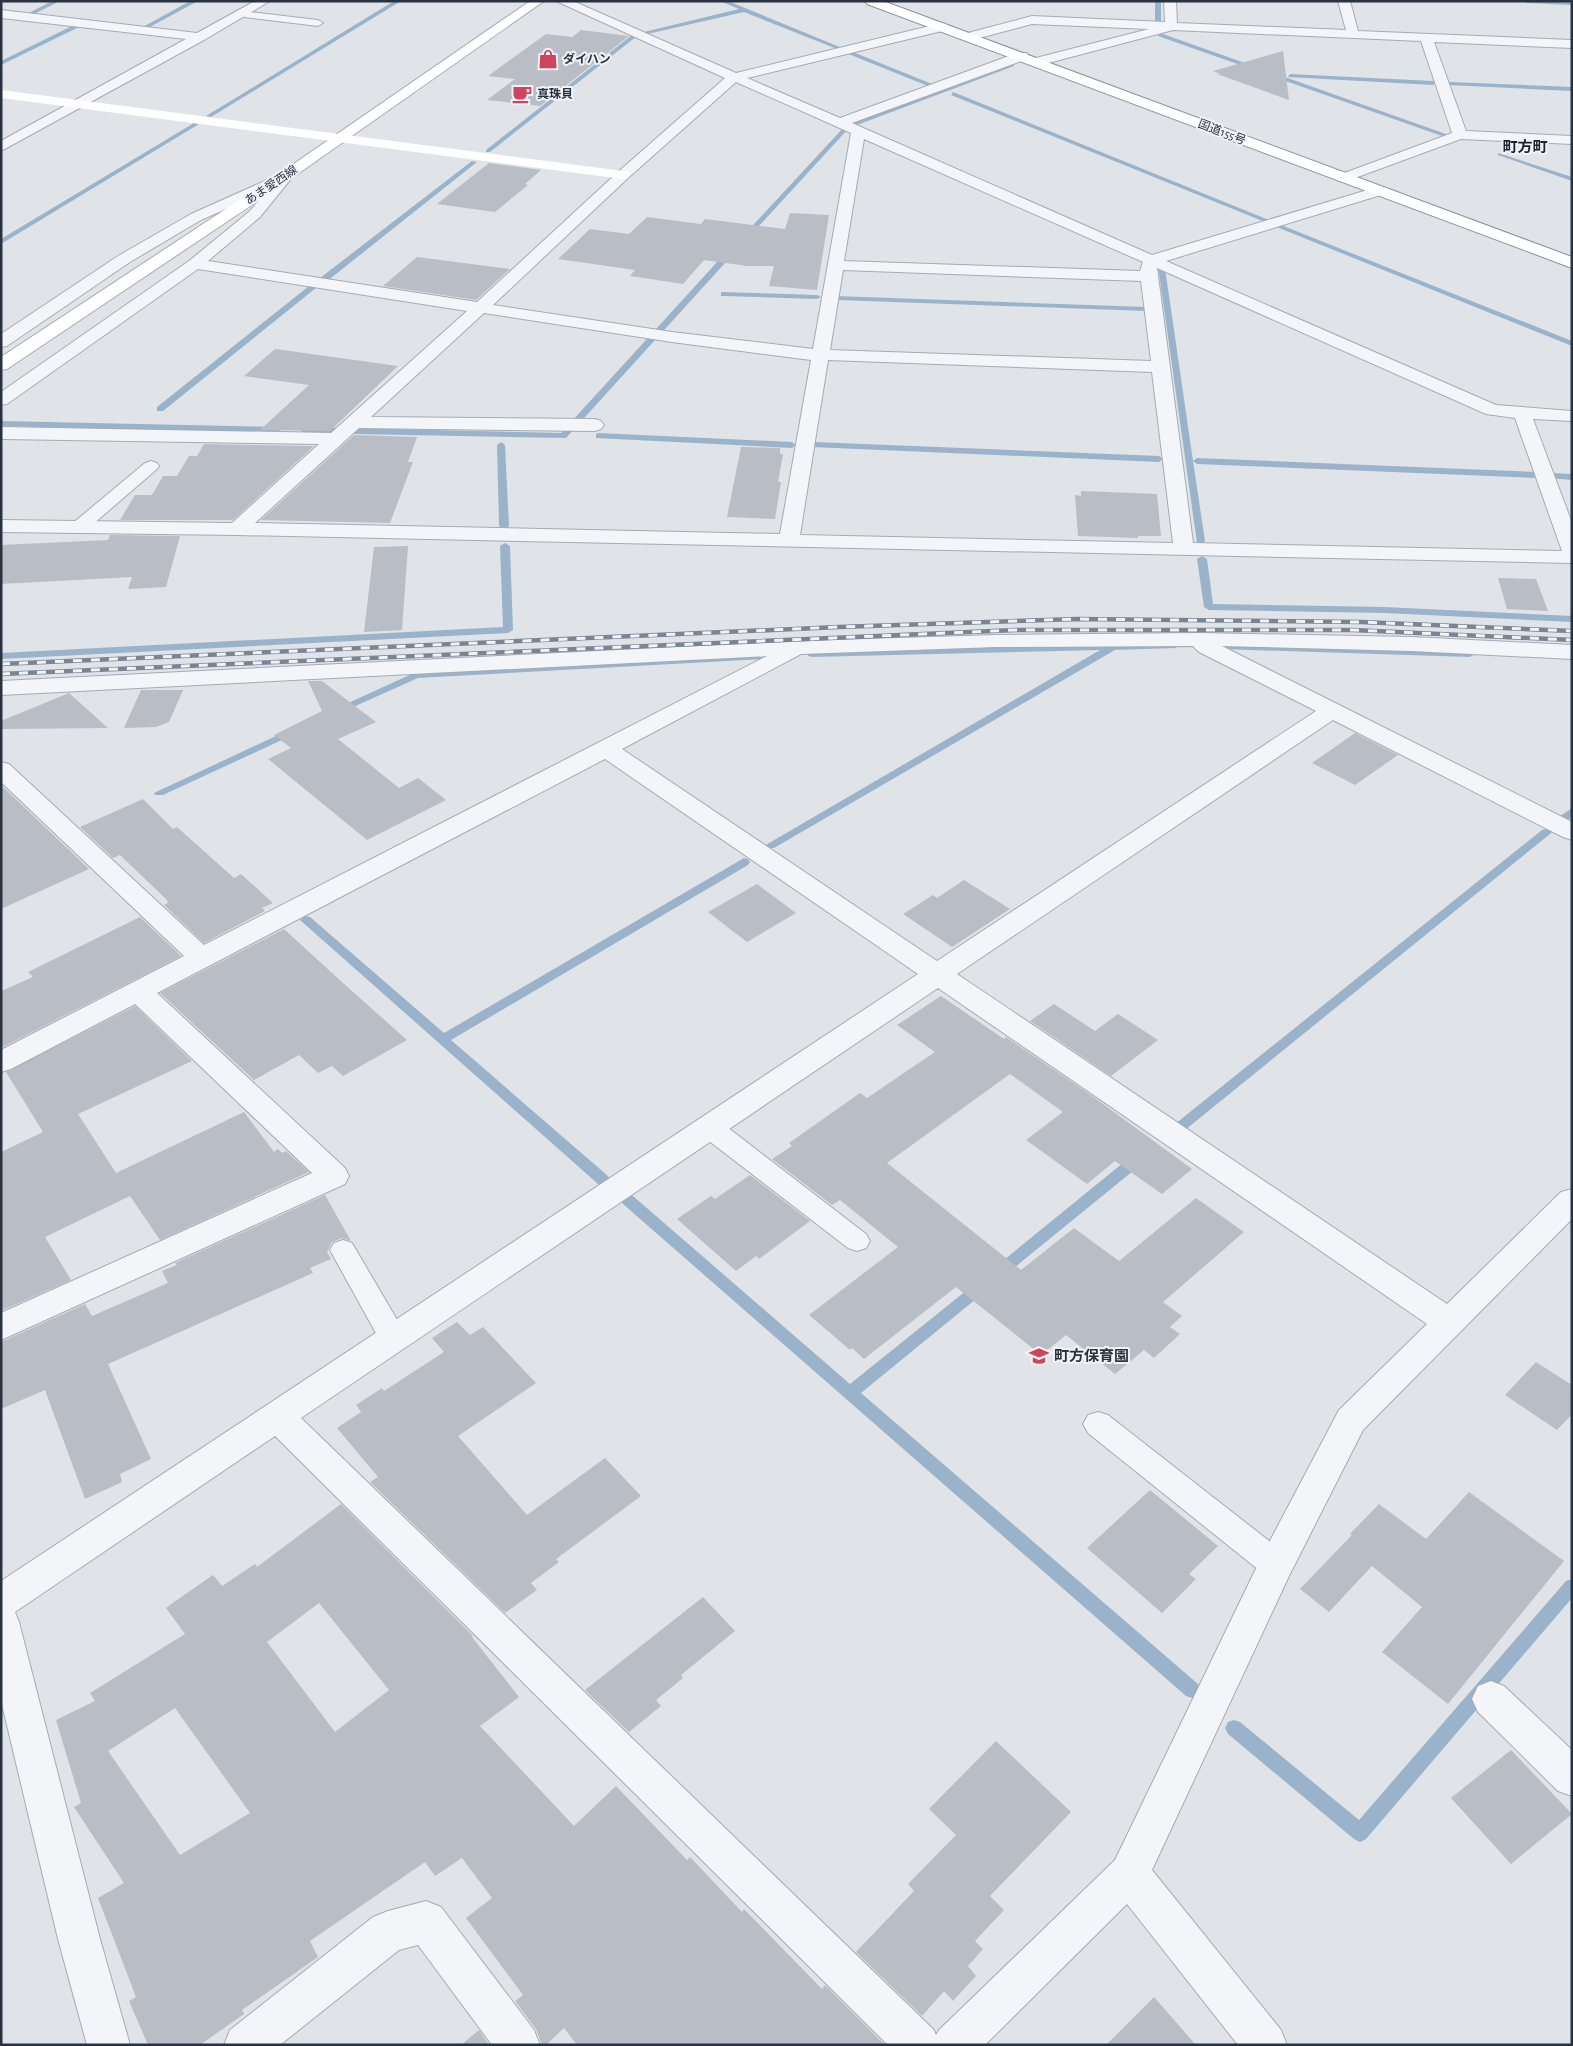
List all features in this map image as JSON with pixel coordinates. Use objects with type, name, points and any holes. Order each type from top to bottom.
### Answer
[{"type":"main road","name":"あま愛西線","points":[[1,365],[287,175],[538,1]]},
{"type":"main road","name":"国道155号","points":[[871,1],[1572,263]]},
{"type":"main road","points":[[1,94],[623,175]]},
{"type":"street","points":[[1,147],[264,1]]},
{"type":"street","points":[[562,1],[841,124],[1151,268],[1492,410],[1572,416]]},
{"type":"street","points":[[1170,1],[1171,26]]},
{"type":"street","points":[[1344,1],[1353,34]]},
{"type":"street","points":[[1,14],[200,37]]},
{"type":"street","points":[[968,37],[1033,15],[1171,26],[1572,44]]},
{"type":"street","points":[[1037,62],[1171,26]]},
{"type":"street","points":[[237,529],[623,175],[734,77],[942,27]]},
{"type":"street","points":[[1426,38],[1460,135]]},
{"type":"street","points":[[841,124],[1022,56]]},
{"type":"street","points":[[789,540],[858,132]]},
{"type":"street","points":[[1344,178],[1460,135],[1572,140]]},
{"type":"street","points":[[1,400],[194,264],[255,214],[287,175]]},
{"type":"street","points":[[1,342],[124,259],[188,221],[287,175]]},
{"type":"street","points":[[835,266],[1151,268],[1379,192]]},
{"type":"street","points":[[194,264],[672,337],[819,356],[1162,367]]},
{"type":"street","points":[[1151,268],[1184,548]]},
{"type":"street","points":[[1522,413],[1572,551]]},
{"type":"street","points":[[1,432],[346,430],[561,424],[590,425]]},
{"type":"street","points":[[1,526],[237,529],[1572,557]]},
{"type":"street","points":[[1199,639],[1207,647],[1572,832]]},
{"type":"street","points":[[1,688],[800,648],[996,641],[1199,639],[1411,644],[1572,652]]},
{"type":"street","points":[[1,1062],[800,648]]},
{"type":"street","points":[[1,1601],[1331,711]]},
{"type":"street","points":[[606,749],[1449,1322]]},
{"type":"street","points":[[1,770],[202,958]]},
{"type":"street","points":[[1,1327],[334,1176],[138,991]]},
{"type":"street","points":[[954,2045],[1129,1874],[1276,1565],[1351,1420],[1572,1200]]},
{"type":"street","points":[[278,1416],[919,2045]]},
{"type":"street","points":[[1,1622],[79,1939],[109,2045]]},
{"type":"street","points":[[1491,1699],[1572,1777]]},
{"type":"street","points":[[1129,1874],[1266,2045]]},
{"type":"street","points":[[245,2045],[388,1932],[426,1922],[519,2045]]},
{"type":"lane","points":[[240,14],[318,23]]},
{"type":"lane","points":[[79,527],[151,466]]},
{"type":"lane","points":[[708,1127],[857,1241]]},
{"type":"lane","points":[[343,1250],[393,1338]]},
{"type":"lane","points":[[1098,1424],[1276,1565]]},
{"type":"building","points":[[581,30],[629,36],[540,106],[487,100],[515,79],[488,76],[546,34],[572,37]]},
{"type":"building","points":[[1283,51],[1289,100],[1213,71]]},
{"type":"building","points":[[489,163],[541,170],[525,184],[528,185],[495,212],[437,204]]},
{"type":"building","points":[[790,213],[829,215],[817,290],[769,286],[774,266],[747,266],[704,260],[683,284],[630,276],[635,270],[558,259],[590,229],[629,234],[647,217],[701,224],[705,219],[785,229]]},
{"type":"building","points":[[417,257],[510,269],[476,300],[383,286]]},
{"type":"building","points":[[275,349],[398,366],[330,431],[260,430],[309,385],[244,376]]},
{"type":"building","points":[[354,435],[417,437],[408,462],[413,462],[390,523],[261,520]]},
{"type":"building","points":[[204,444],[314,446],[233,520],[120,520],[135,495],[152,495],[163,476],[177,476],[189,456],[197,456]]},
{"type":"building","points":[[741,447],[780,448],[780,454],[783,454],[778,482],[781,482],[775,519],[727,517]]},
{"type":"building","points":[[1081,491],[1157,494],[1161,536],[1138,536],[1138,538],[1078,536],[1075,495],[1081,496]]},
{"type":"building","points":[[110,535],[180,536],[166,587],[128,589],[132,577],[1,584],[1,545],[108,540]]},
{"type":"building","points":[[408,546],[402,630],[364,632],[374,547]]},
{"type":"building","points":[[1498,578],[1536,579],[1548,611],[1507,609]]},
{"type":"building","points":[[308,681],[322,681],[376,722],[338,739],[399,788],[418,778],[446,800],[367,840],[268,759],[291,748],[274,735],[322,711]]},
{"type":"building","points":[[141,690],[183,690],[169,722],[156,727],[124,728]]},
{"type":"building","points":[[69,693],[108,728],[1,729],[1,721]]},
{"type":"building","points":[[1355,733],[1398,755],[1355,785],[1312,763]]},
{"type":"building","points":[[1,785],[89,869],[1,909]]},
{"type":"building","points":[[143,799],[173,829],[177,827],[234,878],[241,874],[273,903],[262,908],[265,911],[204,943],[164,905],[168,903],[167,900],[120,855],[113,858],[80,827]]},
{"type":"building","points":[[964,880],[1010,909],[952,947],[903,914],[933,895],[937,898]]},
{"type":"building","points":[[757,884],[796,913],[747,942],[708,912]]},
{"type":"building","points":[[140,917],[181,956],[1,1048],[1,991],[33,977],[28,972]]},
{"type":"building","points":[[284,929],[407,1040],[343,1076],[332,1066],[318,1073],[299,1055],[254,1080],[160,993]]},
{"type":"building","points":[[941,996],[1004,1039],[1006,1037],[1088,1093],[1192,1169],[1162,1194],[1115,1161],[1087,1184],[1026,1140],[1063,1112],[1010,1074],[887,1163],[1021,1270],[1074,1228],[1119,1261],[1196,1198],[1244,1232],[1163,1302],[1182,1316],[1170,1327],[1180,1334],[1154,1358],[1144,1350],[1115,1374],[1066,1335],[1041,1355],[956,1287],[864,1359],[852,1348],[850,1350],[809,1315],[898,1247],[840,1200],[832,1205],[772,1159],[792,1146],[789,1143],[860,1093],[867,1098],[935,1052],[897,1025]]},
{"type":"building","points":[[1054,1004],[1095,1031],[1118,1014],[1158,1040],[1111,1076],[1030,1021]]},
{"type":"building","points":[[135,1006],[192,1061],[78,1114],[116,1173],[244,1112],[274,1152],[278,1149],[282,1153],[286,1151],[309,1172],[160,1240],[130,1196],[45,1237],[71,1280],[1,1311],[1,1152],[43,1132],[6,1072]]},
{"type":"building","points":[[750,1175],[810,1221],[759,1259],[756,1256],[736,1271],[677,1219],[711,1196],[715,1199]]},
{"type":"building","points":[[325,1195],[351,1241],[342,1238],[332,1242],[327,1252],[331,1259],[310,1268],[313,1273],[108,1364],[151,1459],[120,1474],[122,1482],[85,1499],[45,1390],[1,1409],[1,1342],[85,1304],[92,1316],[168,1283],[162,1271],[177,1265],[175,1263]]},
{"type":"building","points":[[457,1322],[470,1335],[483,1327],[536,1383],[458,1436],[527,1515],[605,1458],[641,1496],[556,1559],[559,1562],[531,1583],[537,1590],[505,1613],[370,1482],[378,1477],[337,1428],[361,1412],[356,1405],[382,1388],[384,1391],[444,1352],[432,1338]]},
{"type":"building","points":[[1536,1362],[1572,1385],[1572,1414],[1557,1430],[1505,1395]]},
{"type":"building","points":[[1150,1490],[1218,1546],[1189,1574],[1196,1579],[1162,1613],[1087,1548]]},
{"type":"building","points":[[1469,1492],[1564,1561],[1448,1704],[1382,1652],[1422,1607],[1372,1566],[1329,1612],[1300,1589],[1379,1504],[1426,1539]]},
{"type":"building","points":[[341,1504],[473,1636],[519,1697],[480,1726],[574,1826],[616,1786],[687,1860],[690,1857],[742,1912],[744,1909],[822,1989],[825,1985],[885,2045],[577,2045],[564,2028],[546,2045],[542,2045],[536,2029],[515,2001],[523,1995],[466,1918],[492,1898],[462,1858],[435,1876],[425,1862],[310,1941],[318,1957],[242,2010],[244,2014],[200,2045],[148,2045],[129,2001],[136,1997],[98,1898],[124,1883],[74,1807],[81,1803],[56,1720],[95,1701],[90,1693],[185,1634],[166,1608],[213,1575],[222,1586],[255,1564],[257,1567]],"holes":[[[319,1603],[389,1690],[335,1732],[267,1642]],[[175,1708],[250,1813],[180,1855],[108,1751]]]},
{"type":"building","points":[[703,1597],[735,1631],[681,1675],[683,1678],[656,1700],[661,1706],[629,1732],[585,1690]]},
{"type":"building","points":[[996,1741],[1071,1812],[990,1896],[1004,1910],[975,1941],[983,1949],[968,1966],[976,1976],[953,2001],[944,1991],[922,2016],[856,1952],[914,1891],[908,1884],[956,1835],[929,1809]]},
{"type":"building","points":[[1511,1750],[1572,1814],[1511,1864],[1451,1798]]},
{"type":"building","points":[[1154,1997],[1196,2045],[1106,2045]]},
{"type":"building","points":[[479,2030],[489,2045],[461,2045]]},
{"type":"waterway","points":[[30,14],[57,1]]},
{"type":"waterway","points":[[146,27],[195,1]]},
{"type":"waterway","points":[[209,116],[398,1]]},
{"type":"waterway","points":[[723,1],[839,48]]},
{"type":"waterway","points":[[1158,1],[1158,23]]},
{"type":"waterway","points":[[1527,1],[1572,3]]},
{"type":"waterway","points":[[643,33],[744,10]]},
{"type":"waterway","points":[[1,63],[78,25],[91,27]]},
{"type":"waterway","points":[[1160,35],[1444,135]]},
{"type":"waterway","points":[[488,151],[634,36]]},
{"type":"waterway","points":[[848,52],[930,85]]},
{"type":"waterway","points":[[746,237],[847,127],[1012,65]]},
{"type":"waterway","points":[[1290,76],[1433,83]]},
{"type":"waterway","points":[[1450,84],[1572,89]]},
{"type":"waterway","points":[[953,94],[1267,221]]},
{"type":"waterway","points":[[1,242],[196,124]]},
{"type":"waterway","points":[[1500,154],[1572,179]]},
{"type":"waterway","points":[[323,280],[474,162]]},
{"type":"waterway","points":[[1281,227],[1572,344]]},
{"type":"waterway","points":[[304,430],[563,436],[732,251]]},
{"type":"waterway","points":[[1161,268],[1200,541]]},
{"type":"waterway","points":[[160,409],[312,288]]},
{"type":"waterway","points":[[724,294],[817,297]]},
{"type":"waterway","points":[[838,298],[1146,309]]},
{"type":"waterway","points":[[1,423],[276,430]]},
{"type":"waterway","points":[[599,436],[792,445]]},
{"type":"waterway","points":[[501,445],[504,526]]},
{"type":"waterway","points":[[815,445],[1159,459]]},
{"type":"waterway","points":[[1197,461],[1538,475]]},
{"type":"waterway","points":[[1551,476],[1572,477]]},
{"type":"waterway","points":[[1,656],[508,630],[505,546]]},
{"type":"waterway","points":[[1202,559],[1209,607],[1384,610],[1572,619]]},
{"type":"waterway","points":[[812,654],[993,648],[1173,646]]},
{"type":"waterway","points":[[770,846],[1112,647]]},
{"type":"waterway","points":[[1223,647],[1470,654]]},
{"type":"waterway","points":[[338,710],[416,675],[760,657]]},
{"type":"waterway","points":[[159,793],[293,731]]},
{"type":"waterway","points":[[1562,819],[1572,811]]},
{"type":"waterway","points":[[1180,1127],[1546,832]]},
{"type":"waterway","points":[[443,1040],[744,862]]},
{"type":"waterway","points":[[306,920],[443,1040]]},
{"type":"waterway","points":[[443,1040],[603,1180]]},
{"type":"waterway","points":[[999,1272],[1139,1158]]},
{"type":"waterway","points":[[628,1200],[850,1393]]},
{"type":"waterway","points":[[850,1393],[982,1286]]},
{"type":"waterway","points":[[850,1393],[1192,1690]]},
{"type":"waterway","points":[[1234,1728],[1360,1833],[1572,1586]]},
{"type":"railway","points":[[1,664],[839,627],[1077,619],[1361,622],[1572,631]]},
{"type":"railway","points":[[1,674],[1016,630],[1353,630],[1572,640]]},
{"type":"place","name":"ダイハン","points":[[548,59]]},
{"type":"place","name":"真珠貝","points":[[522,94]]},
{"type":"place","name":"町方保育園","points":[[1039,1356]]},
{"type":"district","name":"町方町","points":[[1525,147]]}]
